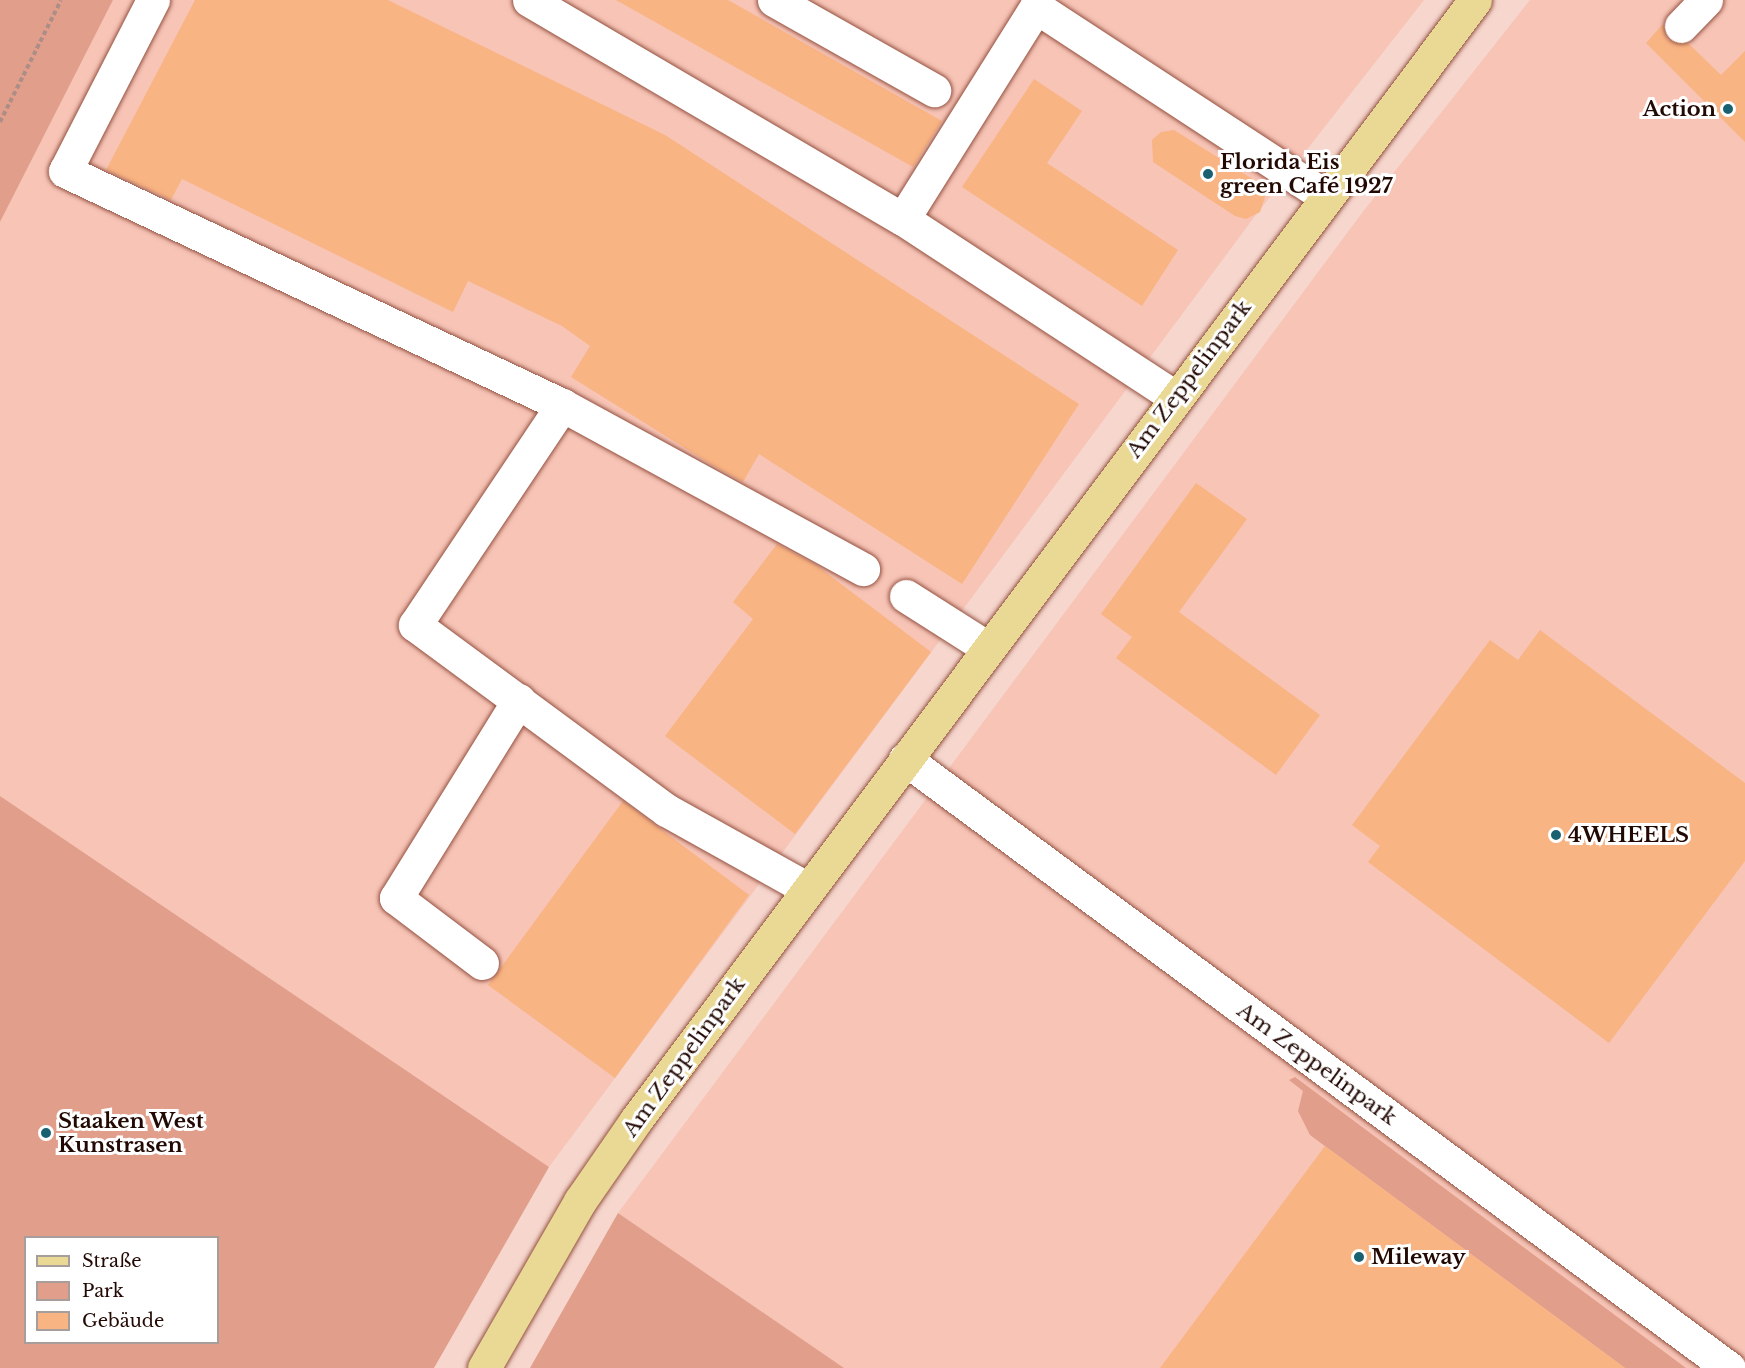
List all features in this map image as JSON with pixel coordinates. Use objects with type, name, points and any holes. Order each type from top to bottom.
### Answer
[{"type":"main road","name":"Am Zeppelinpark","points":[[484,1368],[580,1201],[808,889],[1325,196],[1475,0]]},
{"type":"street","points":[[153,0],[65,171],[562,405],[863,569]]},
{"type":"street","points":[[529,0],[903,219],[1175,397]]},
{"type":"street","points":[[774,0],[934,90]]},
{"type":"street","points":[[1680,26],[1706,0]]},
{"type":"street","points":[[903,219],[1036,7],[1325,196]]},
{"type":"street","points":[[562,405],[415,625],[666,810],[808,889]]},
{"type":"street","points":[[906,596],[988,648]]},
{"type":"street","points":[[482,963],[396,898],[519,700]]},
{"type":"street","name":"Am Zeppelinpark","points":[[905,759],[1729,1368]]},
{"type":"path","points":[[0,122],[61,0]]},
{"type":"shaded area","points":[[113,0],[1424,0],[1255,216],[549,1167],[0,796],[0,222]]},
{"type":"shaded area","points":[[1530,0],[1745,0],[1745,1368],[844,1368],[618,1213],[1362,213]]},
{"type":"green space","points":[[0,0],[113,0],[0,222]]},
{"type":"green space","points":[[0,796],[549,1167],[434,1368],[0,1368]]},
{"type":"green space","points":[[1295,1077],[1686,1368],[1625,1368],[1310,1135],[1298,1111],[1303,1091],[1289,1080]]},
{"type":"green space","points":[[618,1213],[844,1368],[530,1368]]},
{"type":"building","points":[[195,0],[388,0],[665,135],[1079,404],[962,584],[759,454],[743,482],[571,377],[590,346],[562,326],[468,281],[453,312],[182,179],[171,200],[106,170]]},
{"type":"building","points":[[616,0],[728,0],[942,121],[913,167]]},
{"type":"building","name":"Action","points":[[1663,24],[1668,40],[1688,43],[1721,75],[1745,51],[1745,142],[1646,43]]},
{"type":"building","points":[[1034,79],[1082,111],[1047,163],[1178,250],[1142,306],[962,187]]},
{"type":"building","name":"Florida Eis green Café 1927","points":[[1174,130],[1259,183],[1265,197],[1260,212],[1246,219],[1235,216],[1153,162],[1152,140],[1161,132]]},
{"type":"building","points":[[1196,483],[1247,519],[1179,612],[1320,715],[1276,775],[1116,658],[1132,637],[1101,614]]},
{"type":"building","points":[[777,544],[816,565],[931,652],[795,834],[665,736],[753,619],[733,602]]},
{"type":"building","name":"4WHEELS","points":[[1540,630],[1745,783],[1745,861],[1609,1043],[1368,862],[1380,846],[1352,825],[1490,640],[1518,660]]},
{"type":"building","points":[[623,801],[749,895],[615,1078],[488,985]]},
{"type":"building","name":"Mileway","points":[[1325,1146],[1625,1368],[1160,1368]]},
{"type":"place","name":"Action","points":[[1728,109]]},
{"type":"place","name":"Florida Eis green Café 1927","points":[[1208,174]]},
{"type":"place","name":"4WHEELS","points":[[1556,835]]},
{"type":"place","name":"Staaken West Kunstrasen","points":[[46,1133]]},
{"type":"place","name":"Mileway","points":[[1359,1257]]}]
